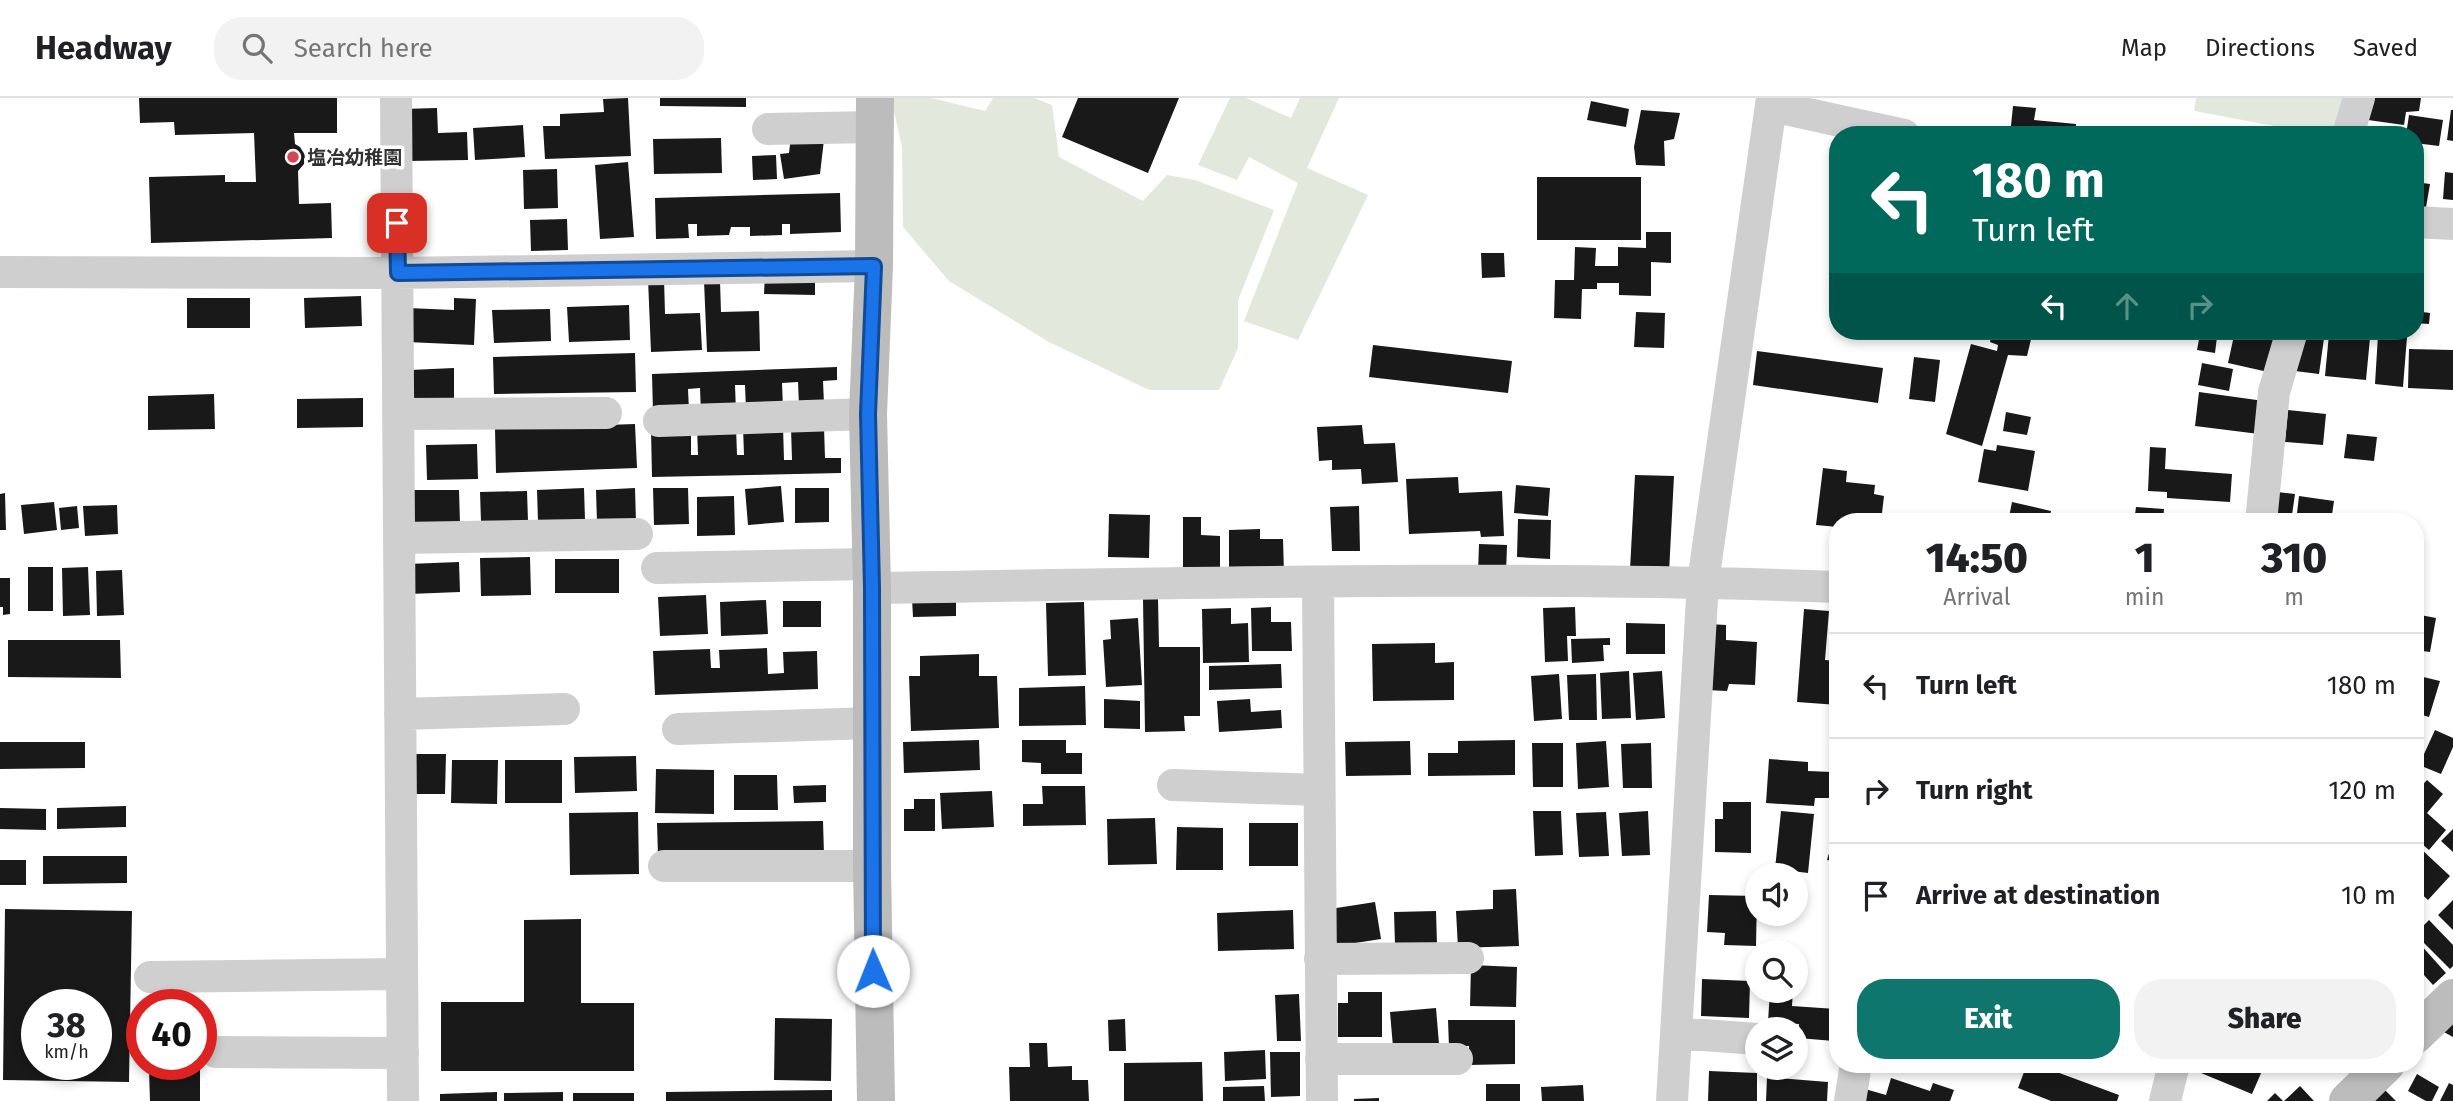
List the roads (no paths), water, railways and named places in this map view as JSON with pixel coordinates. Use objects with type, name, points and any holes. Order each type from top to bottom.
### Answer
[{"type":"street","points":[[396,98],[403,1101]]},
{"type":"street","points":[[2351,126],[2359,98]]},
{"type":"street","points":[[1672,1101],[1703,582],[1772,102],[1868,126]]},
{"type":"street","points":[[768,129],[875,113],[874,266],[868,414],[872,576],[872,866],[876,1101]]},
{"type":"street","points":[[2424,222],[2453,224]]},
{"type":"street","points":[[0,272],[398,273],[874,266]]},
{"type":"street","points":[[2262,513],[2274,392],[2289,340]]},
{"type":"street","points":[[398,414],[606,413]]},
{"type":"street","points":[[659,421],[868,414]]},
{"type":"street","points":[[399,538],[637,534]]},
{"type":"street","points":[[657,568],[872,576],[1318,582],[1703,582],[1829,587]]},
{"type":"street","points":[[1318,582],[1322,1101]]},
{"type":"street","points":[[400,714],[564,709]]},
{"type":"street","points":[[678,729],[873,723]]},
{"type":"street","points":[[1173,786],[1320,790]]},
{"type":"street","points":[[664,866],[872,866]]},
{"type":"street","points":[[1320,959],[1468,958]]},
{"type":"street","points":[[150,977],[402,974]]},
{"type":"street","points":[[2424,1026],[2453,998]]},
{"type":"street","points":[[1676,1033],[1745,1038]]},
{"type":"street","points":[[217,1052],[402,1053]]},
{"type":"street","points":[[1321,1059],[1457,1059]]},
{"type":"street","points":[[1850,1101],[1855,1073]]},
{"type":"street","points":[[2165,1101],[2172,1073]]},
{"type":"street","points":[[2348,1101],[2377,1073]]},
{"type":"place","name":"塩冶幼稚園","points":[[293,157]]}]
